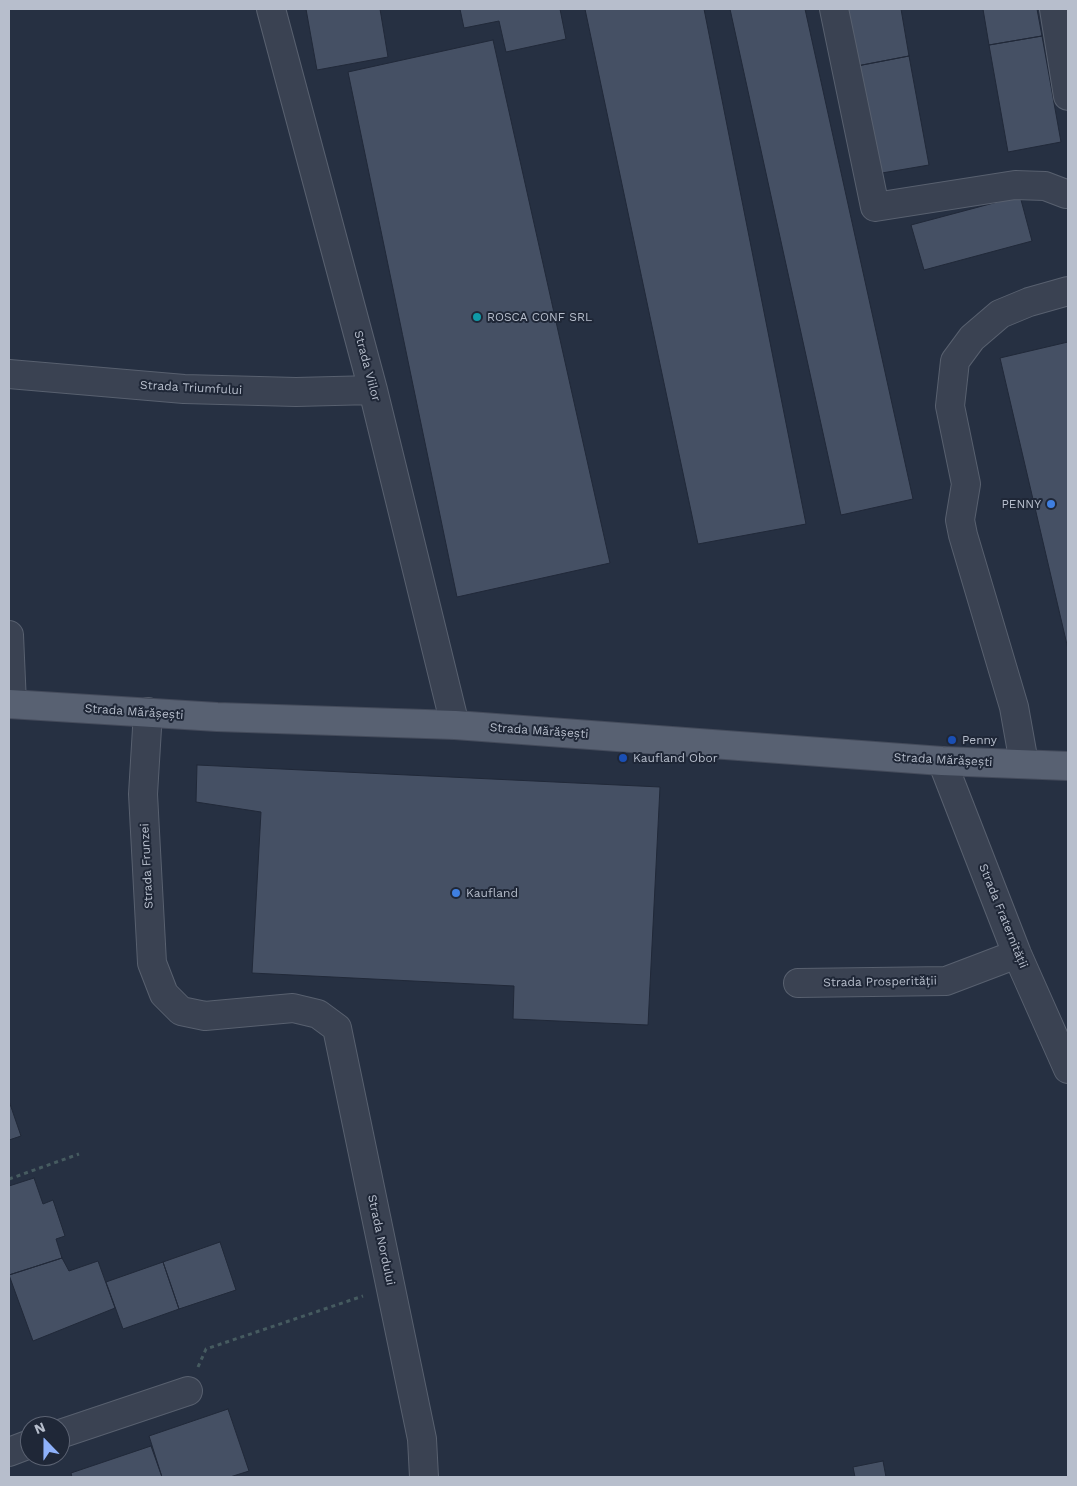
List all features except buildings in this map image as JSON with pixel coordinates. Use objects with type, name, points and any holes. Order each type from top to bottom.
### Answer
[{"type":"main road","name":"Strada Mărășești","points":[[10,704],[217,717],[455,725],[942,761],[1068,766]]},
{"type":"street","name":"Strada Viilor","points":[[271,9],[373,390],[455,725]]},
{"type":"street","points":[[834,9],[874,207],[1015,185],[1045,186],[1067,196]]},
{"type":"street","points":[[1054,9],[1068,96]]},
{"type":"street","points":[[1024,763],[1014,707],[963,535],[960,520],[966,484],[950,406],[956,361],[972,338],[1000,314],[1029,302],[1068,291]]},
{"type":"street","name":"Strada Triumfului","points":[[9,374],[184,389],[296,392],[373,390]]},
{"type":"street","points":[[9,635],[10,704]]},
{"type":"street","name":"Strada Frunzei","points":[[148,712],[144,794],[152,963],[164,994],[181,1011],[205,1016],[293,1008],[318,1014]]},
{"type":"street","name":"Strada Fraternității","points":[[942,761],[1017,954],[1068,1069]]},
{"type":"street","name":"Strada Prosperității","points":[[798,983],[946,981],[1017,954]]},
{"type":"street","name":"Strada Nordului","points":[[318,1014],[337,1028],[422,1439],[424,1477]]},
{"type":"street","points":[[70,1431],[188,1391]]},
{"type":"path","points":[[9,1179],[80,1154]]},
{"type":"path","points":[[188,1391],[206,1349],[391,1286]]},
{"type":"place","name":"ROSCA CONF SRL","points":[[477,317]]},
{"type":"place","name":"PENNY","points":[[1051,504]]},
{"type":"place","name":"Penny","points":[[952,740]]},
{"type":"place","name":"Kaufland Obor","points":[[623,758]]},
{"type":"place","name":"Kaufland","points":[[456,893]]}]
